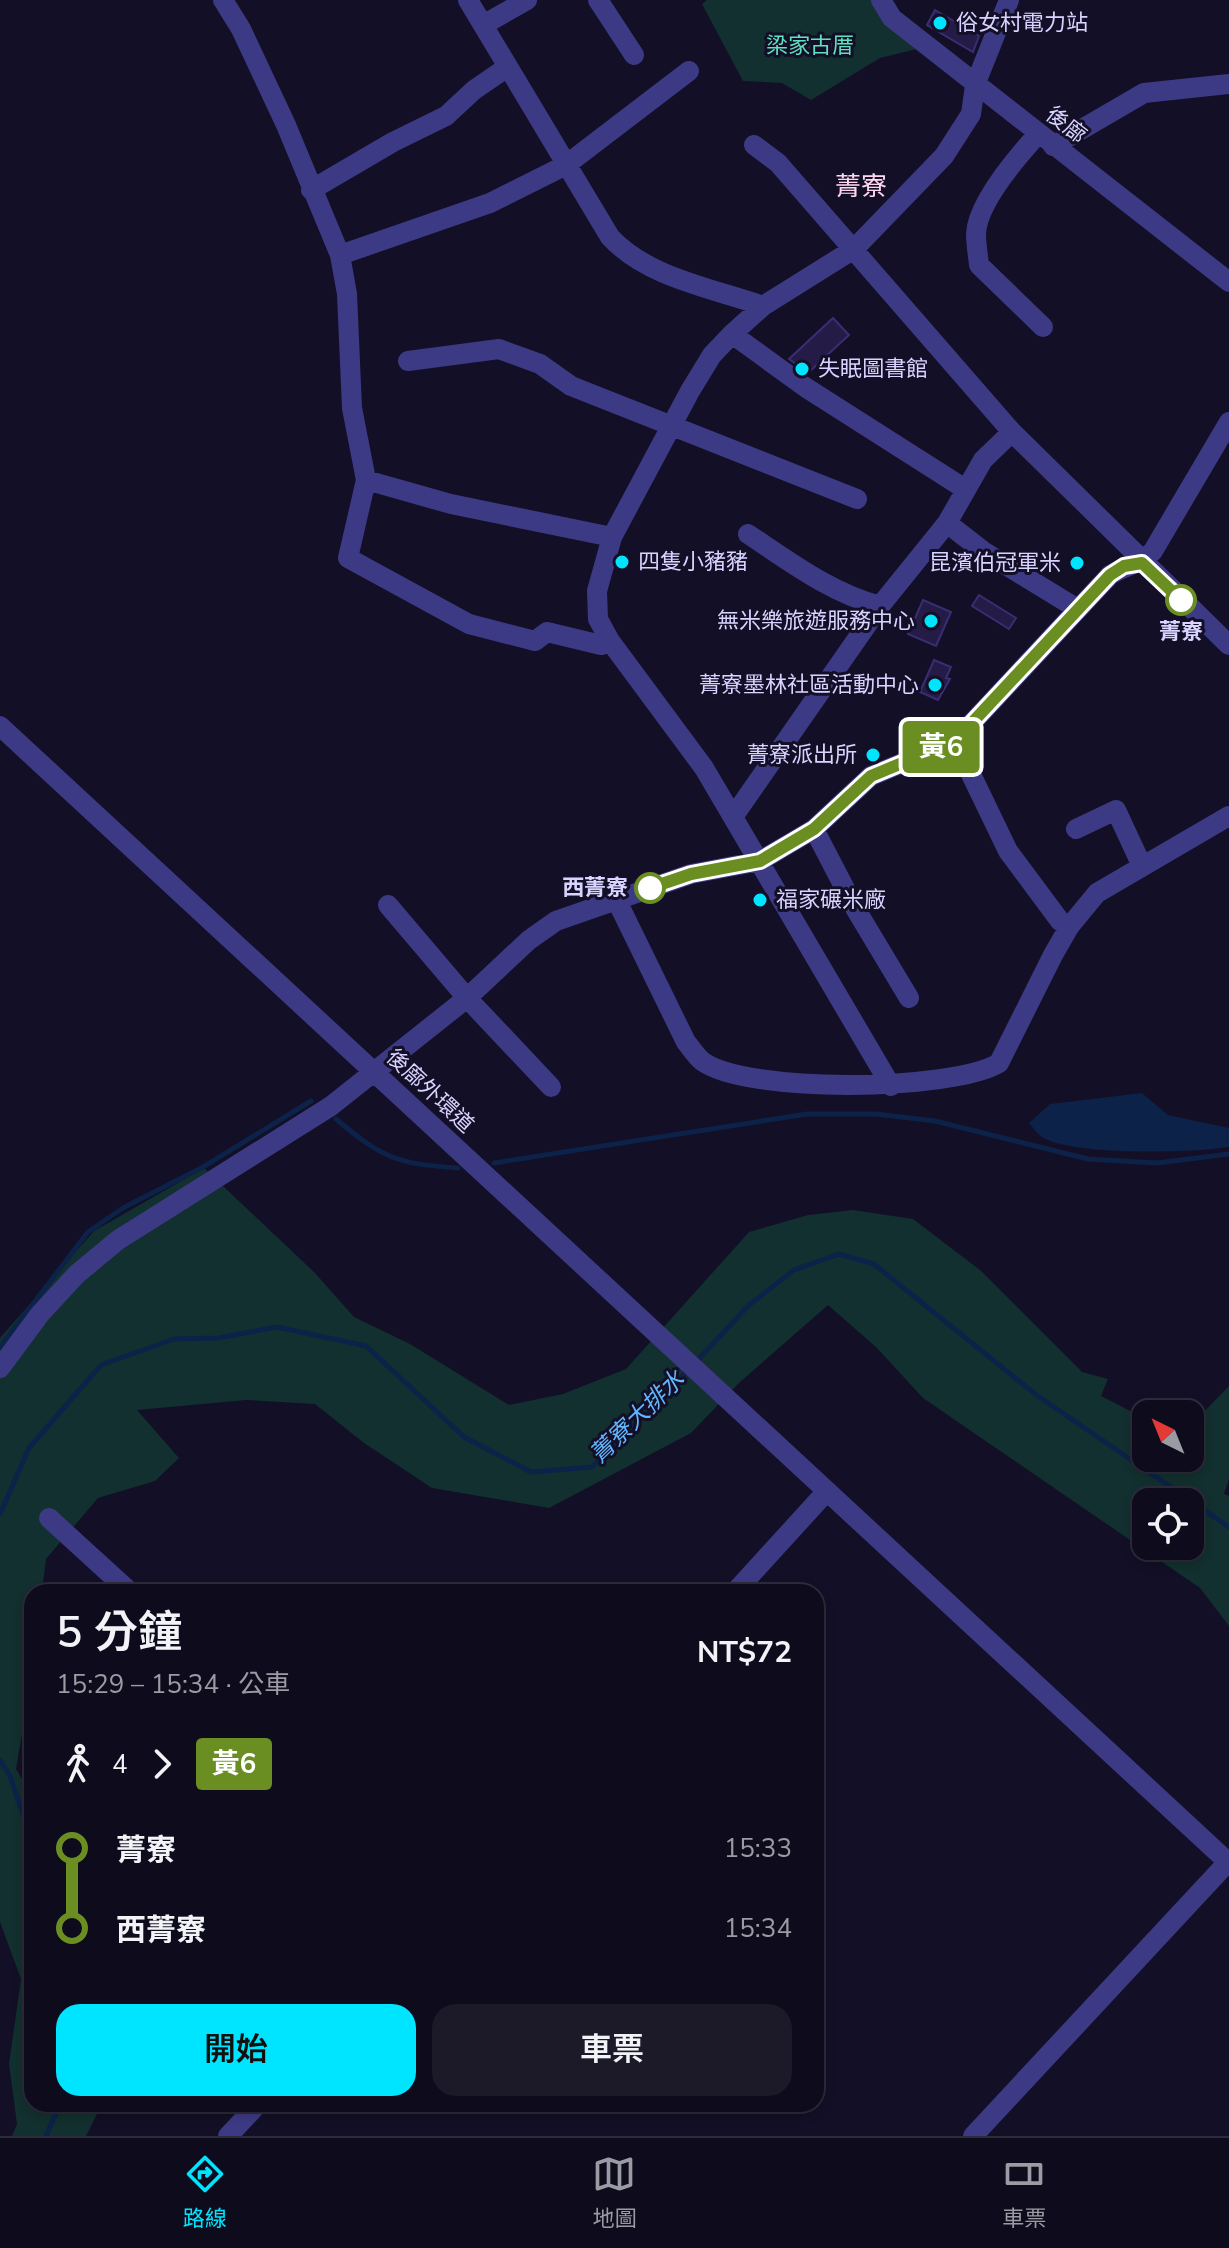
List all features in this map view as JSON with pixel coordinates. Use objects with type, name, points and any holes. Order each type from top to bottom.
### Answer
[{"type":"street","points":[[223,0],[241,29],[286,125],[340,255],[347,294],[352,408],[366,480],[348,558],[469,624],[535,641],[547,632],[601,645],[610,641]]},
{"type":"street","points":[[468,0],[610,237],[627,255],[677,279],[763,306]]},
{"type":"street","points":[[483,25],[527,0]]},
{"type":"street","points":[[598,0],[634,55]]},
{"type":"street","name":"後廍","points":[[881,0],[892,18],[1229,282]]},
{"type":"street","points":[[891,1086],[760,861],[687,744],[610,641],[598,619],[597,591],[612,537],[670,425],[712,355],[763,306],[854,249],[944,156],[971,114],[975,85],[1009,0]]},
{"type":"street","points":[[311,190],[393,142],[446,116],[506,68]]},
{"type":"street","points":[[340,255],[490,203],[566,165],[689,71]]},
{"type":"street","points":[[1043,327],[979,265],[976,232],[983,211],[1013,163],[1046,140],[1144,93],[1229,84]]},
{"type":"street","points":[[754,145],[778,163],[1012,432],[1142,563],[1226,637]]},
{"type":"street","points":[[732,334],[805,387],[965,489]]},
{"type":"street","points":[[408,361],[499,349],[540,364],[571,386],[857,499]]},
{"type":"street","points":[[0,1368],[40,1314],[77,1274],[118,1240],[331,1106],[467,998],[529,940],[556,921],[691,874],[760,861],[814,829],[871,776],[955,741],[1110,575],[1124,566],[1142,563],[1229,422]]},
{"type":"street","points":[[733,817],[880,606],[947,523],[983,460],[1012,432]]},
{"type":"street","points":[[366,480],[451,504],[612,537]]},
{"type":"street","points":[[947,523],[983,551],[1076,608]]},
{"type":"street","points":[[748,534],[808,575],[854,599],[880,606]]},
{"type":"street","name":"後廍外環道","points":[[0,726],[1229,1863]]},
{"type":"street","points":[[955,741],[1008,851],[1060,921],[1069,927]]},
{"type":"street","points":[[1076,829],[1116,810],[1142,866]]},
{"type":"street","points":[[616,899],[686,1042],[703,1062],[728,1071],[796,1083],[891,1086],[984,1072],[999,1063],[1069,927],[1097,893],[1229,816]]},
{"type":"street","points":[[814,829],[909,998]]},
{"type":"street","points":[[388,905],[467,998],[551,1087]]},
{"type":"street","points":[[742,1584],[827,1491]]},
{"type":"street","points":[[49,1518],[121,1584]]},
{"type":"street","points":[[973,2136],[1229,1863]]},
{"type":"street","points":[[228,2136],[250,2112]]},
{"type":"green space","name":"梁家古厝","points":[[707,0],[881,0],[921,48],[880,58],[811,100],[782,83],[743,81],[702,4]]},
{"type":"green space","points":[[204,1168],[315,1273],[354,1317],[410,1344],[509,1405],[563,1394],[626,1369],[749,1232],[808,1215],[853,1210],[913,1219],[980,1270],[1082,1372],[1108,1379],[1101,1396],[1132,1412],[1132,1472],[1204,1472],[1204,1412],[1229,1386],[1229,1479],[1224,1494],[1229,1496],[1229,1626],[1200,1588],[1159,1560],[1204,1560],[1204,1488],[1132,1488],[1132,1541],[923,1398],[877,1348],[828,1305],[739,1383],[691,1433],[549,1508],[432,1488],[364,1443],[315,1404],[246,1400],[137,1410],[179,1458],[155,1481],[98,1498],[46,1559],[43,1584],[24,1584],[24,1722],[16,1769],[24,1782],[24,2112],[98,2112],[86,2136],[12,2136],[17,2124],[9,2064],[21,1979],[0,1922],[0,1338],[94,1231]]},
{"type":"water","points":[[1142,1093],[1168,1115],[1229,1128],[1229,1147],[1161,1151],[1079,1147],[1042,1137],[1029,1123],[1050,1104]]},
{"type":"building","points":[[935,10],[979,36],[973,52],[927,25]]},
{"type":"building","points":[[833,318],[849,335],[808,373],[789,359]]},
{"type":"building","points":[[979,595],[1016,618],[1009,629],[972,606]]},
{"type":"building","name":"無米樂旅遊服務中心","points":[[923,600],[951,612],[936,646],[908,634]]},
{"type":"building","name":"菁寮墨林社區活動中心","points":[[934,660],[951,667],[946,678],[950,679],[938,700],[920,692]]},
{"type":"waterway","points":[[0,1347],[88,1232],[123,1208],[203,1167],[311,1101]]},
{"type":"waterway","points":[[494,1163],[807,1114],[876,1114],[935,1121],[1088,1159],[1157,1163],[1229,1154]]},
{"type":"waterway","points":[[336,1119],[366,1143],[391,1157],[458,1168]]},
{"type":"waterway","name":"菁寮大排水","points":[[695,1363],[749,1305],[794,1270],[839,1254],[874,1264],[1035,1394],[1229,1527]]},
{"type":"waterway","name":"菁寮大排水","points":[[0,1514],[29,1448],[101,1365],[174,1339],[218,1338],[277,1327],[366,1346],[464,1437],[531,1472],[592,1467],[688,1370]]},
{"type":"waterway","name":"菁寮大排水","points":[[0,1760],[10,1776],[24,1817]]},
{"type":"waterway","name":"菁寮大排水","points":[[46,2136],[56,2112]]},
{"type":"bus line","name":"黃6","points":[[650,888],[691,874],[760,861],[814,829],[871,776],[955,741],[1025,668],[1076,608],[1110,575],[1124,566],[1142,563],[1181,600]]},
{"type":"place","name":"俗女村電力站","points":[[940,23]]},
{"type":"place","name":"失眠圖書館","points":[[802,369]]},
{"type":"place","name":"四隻小豬豬","points":[[622,562]]},
{"type":"place","name":"昆濱伯冠軍米","points":[[1077,563]]},
{"type":"place","name":"菁寮","points":[[1181,600]]},
{"type":"place","name":"無米樂旅遊服務中心","points":[[931,621]]},
{"type":"place","name":"菁寮墨林社區活動中心","points":[[935,685]]},
{"type":"place","name":"菁寮派出所","points":[[873,755]]},
{"type":"place","name":"西菁寮","points":[[650,888]]},
{"type":"place","name":"福家碾米廠","points":[[760,900]]},
{"type":"district","name":"菁寮","points":[[861,186]]}]
